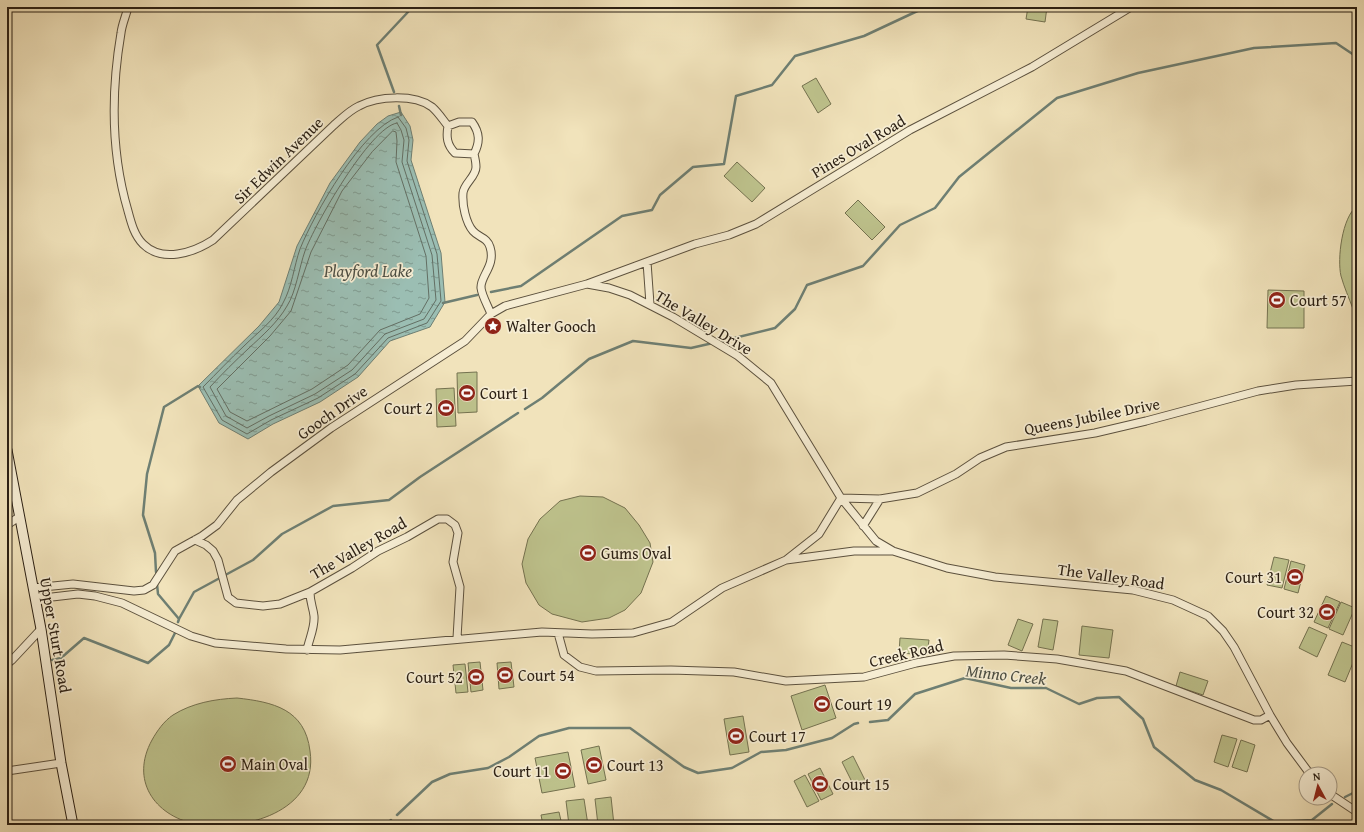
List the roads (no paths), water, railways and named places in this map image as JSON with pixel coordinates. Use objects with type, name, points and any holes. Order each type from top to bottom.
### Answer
[{"type":"main road","name":"Upper Sturt Road","points":[[7,450],[41,629],[61,763],[73,825]]},
{"type":"street","name":"Sir Edwin Avenue","points":[[128,7],[121,32],[117,66],[114,146],[119,181],[133,230],[142,244],[154,251],[163,254],[181,254],[201,248],[213,240],[334,125],[359,106],[371,101],[394,99],[415,100],[432,107],[448,126]]},
{"type":"street","name":"Pines Oval Road","points":[[587,284],[695,244],[729,235],[756,224],[903,134],[1032,67],[1131,7]]},
{"type":"street","points":[[474,154],[455,153],[448,146],[448,126],[459,122],[472,122],[478,130],[479,139],[474,154],[476,168],[463,194],[464,212],[474,232],[484,237],[490,247],[492,259],[490,268],[481,288],[491,314]]},
{"type":"street","points":[[648,262],[650,304]]},
{"type":"street","name":"The Valley Drive","points":[[491,314],[505,306],[587,284],[609,288],[650,304],[738,356],[771,383],[841,498]]},
{"type":"street","name":"Gooch Drive","points":[[33,588],[73,584],[122,591],[144,590],[153,585],[175,551],[217,525],[237,500],[271,472],[331,428],[465,341],[491,314]]},
{"type":"street","name":"Queens Jubilee Drive","points":[[841,498],[880,499],[917,493],[956,474],[980,458],[1006,447],[1095,433],[1258,391],[1296,385],[1357,381]]},
{"type":"street","name":"The Valley Road","points":[[35,599],[78,594],[95,596],[122,603],[191,636],[215,643],[307,650],[361,648],[457,638],[542,632],[634,632],[672,622],[722,588],[786,560],[819,534],[841,498],[876,541],[892,551],[947,568],[995,577],[1133,590],[1173,600],[1208,616],[1223,631],[1234,647],[1270,715],[1287,743],[1304,766]]},
{"type":"street","points":[[863,526],[880,499]]},
{"type":"street","points":[[7,525],[19,517]]},
{"type":"street","name":"The Valley Road","points":[[195,540],[206,545],[213,551],[218,560],[220,574],[228,597],[236,604],[263,606],[280,604],[310,592],[378,551],[407,538],[438,519],[447,519],[456,524],[458,533],[453,562],[460,587],[457,638]]},
{"type":"street","name":"The Valley Road","points":[[786,560],[854,551],[892,551]]},
{"type":"street","points":[[307,650],[314,622],[310,603],[310,592]]},
{"type":"street","points":[[7,664],[41,629]]},
{"type":"street","name":"Creek Road","points":[[558,633],[564,655],[580,667],[596,671],[671,670],[734,672],[786,681],[864,677],[916,663],[954,656],[1004,655],[1057,659],[1126,671],[1254,720],[1261,720],[1270,715]]},
{"type":"street","points":[[7,771],[61,763]]},
{"type":"street","points":[[1338,799],[1357,812]]},
{"type":"water","name":"Playford Lake","points":[[401,112],[410,126],[413,140],[411,160],[441,253],[445,302],[430,327],[390,341],[358,377],[320,402],[273,424],[248,439],[219,423],[198,386],[259,326],[279,302],[297,246],[330,183],[360,142],[377,124],[388,116]]},
{"type":"waterway","points":[[394,92],[377,45],[408,12],[410,7]]},
{"type":"waterway","points":[[491,292],[521,286],[622,216],[652,210],[660,195],[693,167],[724,164],[736,96],[772,85],[795,56],[864,36],[926,7]]},
{"type":"waterway","points":[[718,342],[775,328],[795,309],[807,285],[863,266],[900,225],[935,208],[959,177],[1057,98],[1138,73],[1254,48],[1336,43],[1357,57]]},
{"type":"waterway","points":[[399,106],[401,115]]},
{"type":"waterway","points":[[443,303],[477,295]]},
{"type":"waterway","points":[[525,409],[542,398],[589,359],[633,341],[691,348],[713,343]]},
{"type":"waterway","points":[[156,572],[155,553],[143,515],[147,474],[164,407],[198,386],[200,387]]},
{"type":"waterway","points":[[179,619],[194,592],[253,560],[282,534],[333,506],[389,500],[420,477],[518,413]]},
{"type":"waterway","points":[[157,584],[158,594],[179,619],[178,622]]},
{"type":"waterway","points":[[52,660],[61,658],[84,638],[148,663],[169,645],[175,633]]},
{"type":"waterway","name":"Minno Creek","points":[[870,722],[888,720],[915,694],[965,678],[1011,688],[1046,688],[1079,704],[1097,698],[1119,697],[1143,719],[1154,747],[1195,780],[1221,790],[1275,822],[1312,820],[1330,806]]},
{"type":"waterway","name":"Minno Creek","points":[[397,815],[432,782],[450,774],[488,768],[509,757],[539,736],[569,728],[630,728],[684,767],[698,773],[732,768],[761,752],[786,750],[832,738],[858,723]]},
{"type":"waterway","name":"Minno Creek","points":[[1345,797],[1357,791]]},
{"type":"waterway","name":"Minno Creek","points":[[385,825],[391,820]]},
{"type":"place","name":"Court 57","points":[[1277,300]]},
{"type":"place","name":"Walter Gooch","points":[[493,326]]},
{"type":"place","name":"Court 1","points":[[467,393]]},
{"type":"place","name":"Court 2","points":[[446,408]]},
{"type":"place","name":"Gums Oval","points":[[588,553]]},
{"type":"place","name":"Court 31","points":[[1295,577]]},
{"type":"place","name":"Court 32","points":[[1327,612]]},
{"type":"place","name":"Court 54","points":[[505,675]]},
{"type":"place","name":"Court 52","points":[[476,677]]},
{"type":"place","name":"Court 19","points":[[822,704]]},
{"type":"place","name":"Court 17","points":[[736,736]]},
{"type":"place","name":"Main Oval","points":[[228,764]]},
{"type":"place","name":"Court 13","points":[[594,765]]},
{"type":"place","name":"Court 11","points":[[563,771]]},
{"type":"place","name":"Court 15","points":[[820,784]]}]
